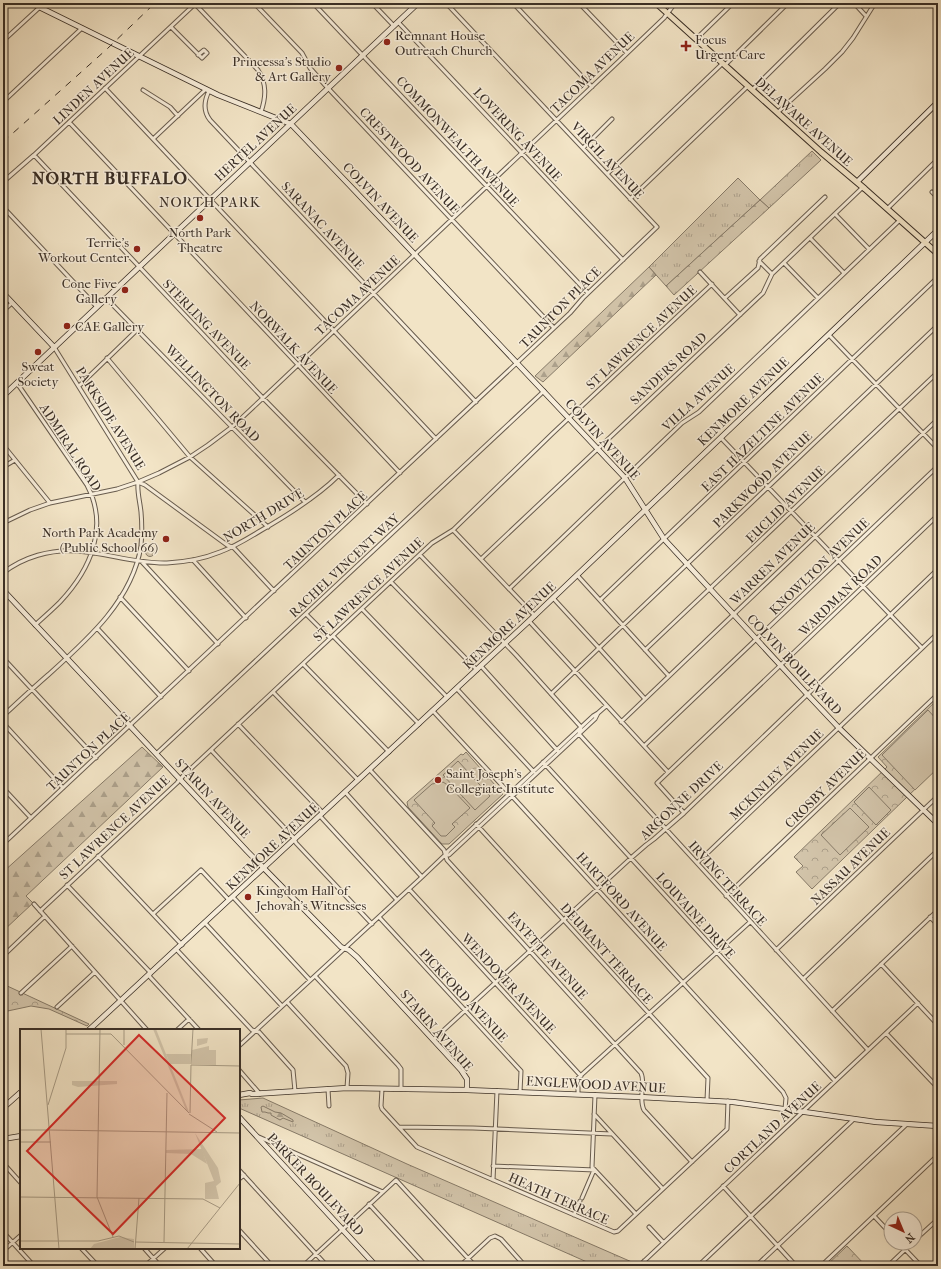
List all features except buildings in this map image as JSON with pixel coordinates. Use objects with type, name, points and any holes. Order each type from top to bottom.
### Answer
[{"type":"main road","name":"DELAWARE AVENUE","points":[[656,3],[938,254]]},
{"type":"street","name":"COLVIN AVENUE","points":[[31,3],[225,99],[291,124],[598,448],[625,478],[646,509]]},
{"type":"street","points":[[196,3],[258,70],[263,79],[265,88],[265,99],[261,112]]},
{"type":"street","name":"LINDEN AVENUE","points":[[3,182],[34,155],[196,3]]},
{"type":"street","name":"CRESTWOOD AVENUE","points":[[254,3],[302,53],[310,68],[328,88],[554,328]]},
{"type":"street","name":"COMMONWEALTH AVENUE","points":[[313,3],[588,293]]},
{"type":"street","name":"LOVERING AVENUE","points":[[372,3],[396,24],[522,153],[623,260]]},
{"type":"street","name":"HERTEL AVENUE","points":[[3,396],[418,3]]},
{"type":"street","name":"VIRGIL AVENUE","points":[[446,3],[657,227]]},
{"type":"street","points":[[513,3],[592,87]]},
{"type":"street","points":[[579,3],[627,53]]},
{"type":"street","name":"TACOMA AVENUE","points":[[3,523],[30,510],[50,503],[117,489],[138,482],[190,457],[232,427],[592,87],[664,18],[675,3]]},
{"type":"street","points":[[696,39],[733,3]]},
{"type":"street","points":[[607,174],[788,3]]},
{"type":"street","points":[[630,199],[840,3]]},
{"type":"street","points":[[854,3],[866,16]]},
{"type":"street","points":[[778,112],[835,59],[853,38],[874,3]]},
{"type":"street","points":[[3,41],[40,7]]},
{"type":"street","points":[[171,26],[198,55]]},
{"type":"street","points":[[3,102],[82,28]]},
{"type":"street","points":[[105,88],[436,439]]},
{"type":"street","points":[[143,90],[170,107],[178,116]]},
{"type":"street","points":[[153,139],[207,90]]},
{"type":"street","name":"SARANAC AVENUE","points":[[207,90],[205,110],[208,116],[476,402]]},
{"type":"street","points":[[857,182],[938,102]]},
{"type":"street","points":[[583,148],[612,119]]},
{"type":"street","points":[[69,122],[174,234]]},
{"type":"street","name":"STERLING AVENUE","points":[[34,155],[263,398],[367,504]]},
{"type":"street","points":[[887,209],[938,159]]},
{"type":"street","name":"SANDERS ROAD","points":[[481,559],[763,293],[772,274],[863,187]]},
{"type":"street","points":[[932,192],[938,198]]},
{"type":"street","points":[[725,298],[758,268],[760,258],[825,197]]},
{"type":"street","points":[[3,207],[97,306]]},
{"type":"street","points":[[835,214],[869,249]]},
{"type":"street","name":"VILLA AVENUE","points":[[509,589],[684,422],[699,412],[900,220]]},
{"type":"street","name":"TAUNTON PLACE","points":[[3,844],[518,363],[657,227]]},
{"type":"street","name":"KENMORE AVENUE","points":[[90,1029],[535,616],[938,230]]},
{"type":"street","name":"NORWALK AVENUE","points":[[174,234],[400,473]]},
{"type":"street","points":[[810,238],[844,273]]},
{"type":"street","points":[[759,261],[772,274]]},
{"type":"street","points":[[784,263],[818,298]]},
{"type":"street","points":[[700,272],[740,315]]},
{"type":"street","name":"EAST HAZELTINE AVENUE","points":[[600,600],[938,277]]},
{"type":"street","name":"ST LAWRENCE AVENUE","points":[[40,911],[435,541],[453,530],[569,418],[712,284]]},
{"type":"street","name":"PARKSIDE AVENUE","points":[[3,293],[54,347],[138,482],[142,539],[132,574],[109,614],[97,628],[66,658],[3,716]]},
{"type":"street","name":"WELLINGTON ROAD","points":[[106,298],[305,502]]},
{"type":"street","points":[[3,311],[12,303]]},
{"type":"street","name":"PARKWOOD AVENUE","points":[[551,694],[938,325]]},
{"type":"street","points":[[79,386],[137,330]]},
{"type":"street","points":[[829,335],[938,449]]},
{"type":"street","points":[[107,358],[190,457],[268,527]]},
{"type":"street","name":"EUCLID AVENUE","points":[[645,650],[938,372]]},
{"type":"street","name":"ADMIRAL ROAD","points":[[17,383],[81,475],[92,494],[97,512],[98,525],[92,553],[82,573],[70,590],[35,625]]},
{"type":"street","name":"RACHEL VINCENT WAY","points":[[156,754],[544,391]]},
{"type":"street","name":"WARREN AVENUE","points":[[621,722],[938,419]]},
{"type":"street","points":[[720,438],[922,648]]},
{"type":"street","points":[[3,445],[50,503]]},
{"type":"street","points":[[3,467],[15,460]]},
{"type":"street","name":"KNOWLTON AVENUE","points":[[644,746],[938,466]]},
{"type":"street","name":"NORTH DRIVE","points":[[136,561],[167,563],[193,560],[213,555],[232,547],[268,527],[305,502],[339,475]]},
{"type":"street","points":[[138,482],[145,485],[227,545],[232,547],[274,591]]},
{"type":"street","name":"COLVIN BOULEVARD","points":[[646,509],[664,539],[780,665],[839,728],[938,824]]},
{"type":"street","name":"WARDMAN ROAD","points":[[684,812],[657,783],[938,515]]},
{"type":"street","points":[[453,530],[535,616]]},
{"type":"street","points":[[3,573],[17,564],[42,554],[68,550],[136,561]]},
{"type":"street","points":[[420,555],[505,644],[581,727]]},
{"type":"street","points":[[193,560],[246,618]]},
{"type":"street","points":[[142,562],[218,644]]},
{"type":"street","name":"ARGONNE DRIVE","points":[[433,1040],[631,858],[684,812],[938,570]]},
{"type":"street","points":[[577,575],[669,676]]},
{"type":"street","points":[[391,582],[477,670]]},
{"type":"street","name":"STARIN AVENUE","points":[[3,590],[340,948],[349,950],[357,958],[464,1075],[467,1079],[467,1090]]},
{"type":"street","points":[[120,596],[189,671]]},
{"type":"street","points":[[553,598],[645,699]]},
{"type":"street","points":[[362,609],[447,697]]},
{"type":"street","points":[[306,614],[332,637],[418,724]]},
{"type":"street","points":[[529,621],[668,772]]},
{"type":"street","points":[[97,628],[161,697]]},
{"type":"street","name":"MCKINLEY AVENUE","points":[[697,863],[938,633]]},
{"type":"street","points":[[3,658],[96,758]]},
{"type":"street","points":[[303,664],[389,752]]},
{"type":"street","points":[[481,666],[560,753]]},
{"type":"street","points":[[457,689],[536,774]]},
{"type":"street","points":[[273,692],[358,780]]},
{"type":"street","name":"CROSBY AVENUE","points":[[726,896],[938,694]]},
{"type":"street","points":[[240,1045],[372,924],[448,851],[536,774],[557,749],[606,706]]},
{"type":"street","name":"HARTFORD AVENUE","points":[[433,711],[785,1094],[785,1109]]},
{"type":"street","points":[[511,795],[533,771],[560,753],[595,719],[598,713]]},
{"type":"street","points":[[3,723],[63,788]]},
{"type":"street","points":[[238,724],[322,814],[397,900]]},
{"type":"street","points":[[579,734],[581,727]]},
{"type":"street","name":"IRVING TERRACE","points":[[579,734],[868,1050]]},
{"type":"street","points":[[211,750],[372,924]]},
{"type":"street","name":"LOUVAINE DRIVE","points":[[545,764],[835,1081]]},
{"type":"street","name":"FAYETTE AVENUE","points":[[370,770],[444,850],[447,860],[642,1075],[642,1105],[644,1110],[692,1162]]},
{"type":"street","points":[[3,788],[31,818]]},
{"type":"street","points":[[345,792],[422,876]]},
{"type":"street","name":"NASSAU AVENUE","points":[[776,950],[938,796]]},
{"type":"street","name":"DEUMANT TERRACE","points":[[478,826],[708,1078],[706,1100]]},
{"type":"street","points":[[803,980],[938,850]]},
{"type":"street","points":[[98,856],[182,945]]},
{"type":"street","points":[[153,914],[201,870],[231,898],[310,980]]},
{"type":"street","points":[[67,885],[149,971],[150,977],[198,1029]]},
{"type":"street","name":"WENDOVER AVENUE","points":[[409,889],[581,1076]]},
{"type":"street","points":[[34,904],[146,1029]]},
{"type":"street","points":[[832,1011],[938,910]]},
{"type":"street","points":[[3,956],[45,916]]},
{"type":"street","name":"PICKFORD AVENUE","points":[[379,917],[521,1072],[520,1092]]},
{"type":"street","points":[[930,917],[938,925]]},
{"type":"street","points":[[578,1094],[578,1078],[750,922]]},
{"type":"street","points":[[205,923],[282,1006]]},
{"type":"street","points":[[21,993],[72,946]]},
{"type":"street","points":[[176,949],[252,1030],[259,1032],[293,1070],[295,1091]]},
{"type":"street","points":[[882,964],[938,1025]]},
{"type":"street","points":[[57,1007],[95,972]]},
{"type":"street","points":[[316,976],[398,1065],[401,1069],[401,1089]]},
{"type":"street","points":[[287,1002],[346,1066],[348,1073],[347,1088]]},
{"type":"street","name":"CORTLAND AVENUE","points":[[640,1265],[918,1003]]},
{"type":"street","points":[[178,1029],[189,1019]]},
{"type":"street","points":[[886,1033],[938,1088]]},
{"type":"street","points":[[240,1071],[260,1094]]},
{"type":"street","points":[[328,1088],[329,1106]]},
{"type":"street","name":"ENGLEWOOD AVENUE","points":[[240,1096],[328,1088],[467,1090],[578,1094],[728,1101],[876,1122],[938,1126]]},
{"type":"street","name":"HEATH TERRACE","points":[[382,1089],[382,1109],[417,1147],[614,1232],[618,1231],[727,1129],[728,1101]]},
{"type":"street","points":[[493,1180],[497,1091]]},
{"type":"street","points":[[3,1108],[20,1093]]},
{"type":"street","points":[[595,1095],[592,1167],[636,1214]]},
{"type":"street","points":[[594,1114],[663,1189]]},
{"type":"street","name":"PARKER BOULEVARD","points":[[240,1118],[376,1266]]},
{"type":"street","points":[[698,1266],[854,1119]]},
{"type":"street","points":[[756,1266],[907,1124]]},
{"type":"street","points":[[399,1127],[612,1134]]},
{"type":"street","points":[[3,1139],[20,1136]]},
{"type":"street","points":[[257,1136],[383,1192]]},
{"type":"street","points":[[821,1266],[938,1155]]},
{"type":"street","points":[[3,1163],[20,1181]]},
{"type":"street","points":[[493,1166],[594,1170]]},
{"type":"street","points":[[574,1215],[594,1170]]},
{"type":"street","points":[[240,1171],[327,1266]]},
{"type":"street","points":[[240,1179],[244,1175]]},
{"type":"street","points":[[303,1266],[396,1180],[475,1266]]},
{"type":"street","points":[[723,1186],[796,1266]]},
{"type":"street","points":[[369,1204],[426,1266]]},
{"type":"street","points":[[874,1216],[883,1226]]},
{"type":"street","points":[[923,1233],[938,1219]]},
{"type":"street","points":[[649,1227],[663,1242]]},
{"type":"street","points":[[240,1231],[272,1266]]},
{"type":"street","points":[[3,1232],[34,1266]]},
{"type":"street","points":[[3,1251],[20,1236]]},
{"type":"street","points":[[460,1266],[490,1238],[497,1237],[501,1239],[525,1266]]},
{"type":"street","points":[[82,1249],[98,1266]]},
{"type":"street","points":[[145,1249],[160,1266]]},
{"type":"street","points":[[145,1266],[164,1249]]},
{"type":"street","points":[[201,1249],[216,1266]]},
{"type":"street","points":[[888,1266],[904,1251]]},
{"type":"street","points":[[906,1251],[920,1266]]},
{"type":"street","points":[[644,1261],[651,1266]]},
{"type":"green space","points":[[812,151],[821,160],[769,208],[760,200]]},
{"type":"green space","points":[[738,178],[760,200],[666,286],[649,267]]},
{"type":"green space","points":[[760,200],[769,208],[674,295],[666,286]]},
{"type":"green space","points":[[649,267],[656,275],[543,382],[535,376]]},
{"type":"green space","points":[[150,547],[155,552],[150,557],[145,552]]},
{"type":"green space","points":[[938,699],[938,767],[812,889],[796,872],[803,866],[794,857],[887,767],[878,757]]},
{"type":"green space","points":[[928,710],[938,721],[938,768],[915,790],[882,755]]},
{"type":"green space","points":[[142,747],[163,767],[26,896],[33,903],[3,931],[3,872]]},
{"type":"green space","points":[[466,752],[503,794],[449,844],[442,844],[408,807],[407,802],[461,754],[463,755]]},
{"type":"green space","points":[[458,761],[490,796],[475,810],[443,775]]},
{"type":"green space","points":[[443,782],[449,786],[470,808],[452,824],[455,827],[446,836],[441,836],[432,826],[435,823],[414,800],[432,784]]},
{"type":"green space","points":[[869,787],[891,810],[876,825],[854,802]]},
{"type":"green space","points":[[850,808],[869,827],[840,855],[821,835]]},
{"type":"green space","points":[[3,984],[89,1024],[87,1026],[49,1009],[31,1006],[3,1012]]},
{"type":"green space","points":[[263,1098],[407,1164],[641,1266],[596,1266],[240,1108],[240,1100]]},
{"type":"green space","points":[[263,1106],[275,1112],[281,1113],[293,1120],[293,1122],[283,1118],[280,1120],[271,1115],[271,1113],[262,1112],[261,1107]]},
{"type":"green space","points":[[847,1246],[866,1266],[826,1266]]},
{"type":"railway","points":[[3,142],[107,49],[155,3]]},
{"type":"place","name":"Remnant House Outreach Church","points":[[387,42]]},
{"type":"place","name":"Focus Urgent Care","points":[[686,46]]},
{"type":"place","name":"Princessa's Studio & Art Gallery","points":[[339,68]]},
{"type":"place","name":"North Park Theatre","points":[[200,218]]},
{"type":"place","name":"Terrie's Workout Center","points":[[137,249]]},
{"type":"place","name":"Cone Five Gallery","points":[[125,290]]},
{"type":"place","name":"CAE Gallery","points":[[67,326]]},
{"type":"place","name":"Sweat Society","points":[[38,352]]},
{"type":"place","name":"North Park Academy (Public School 66)","points":[[166,539]]},
{"type":"place","name":"Saint Joseph's Collegiate Institute","points":[[438,780]]},
{"type":"place","name":"Kingdom Hall of Jehovah’s Witnesses","points":[[248,897]]},
{"type":"district","name":"NORTH BUFFALO","points":[[110,178]]},
{"type":"district","name":"NORTH PARK","points":[[210,202]]}]
